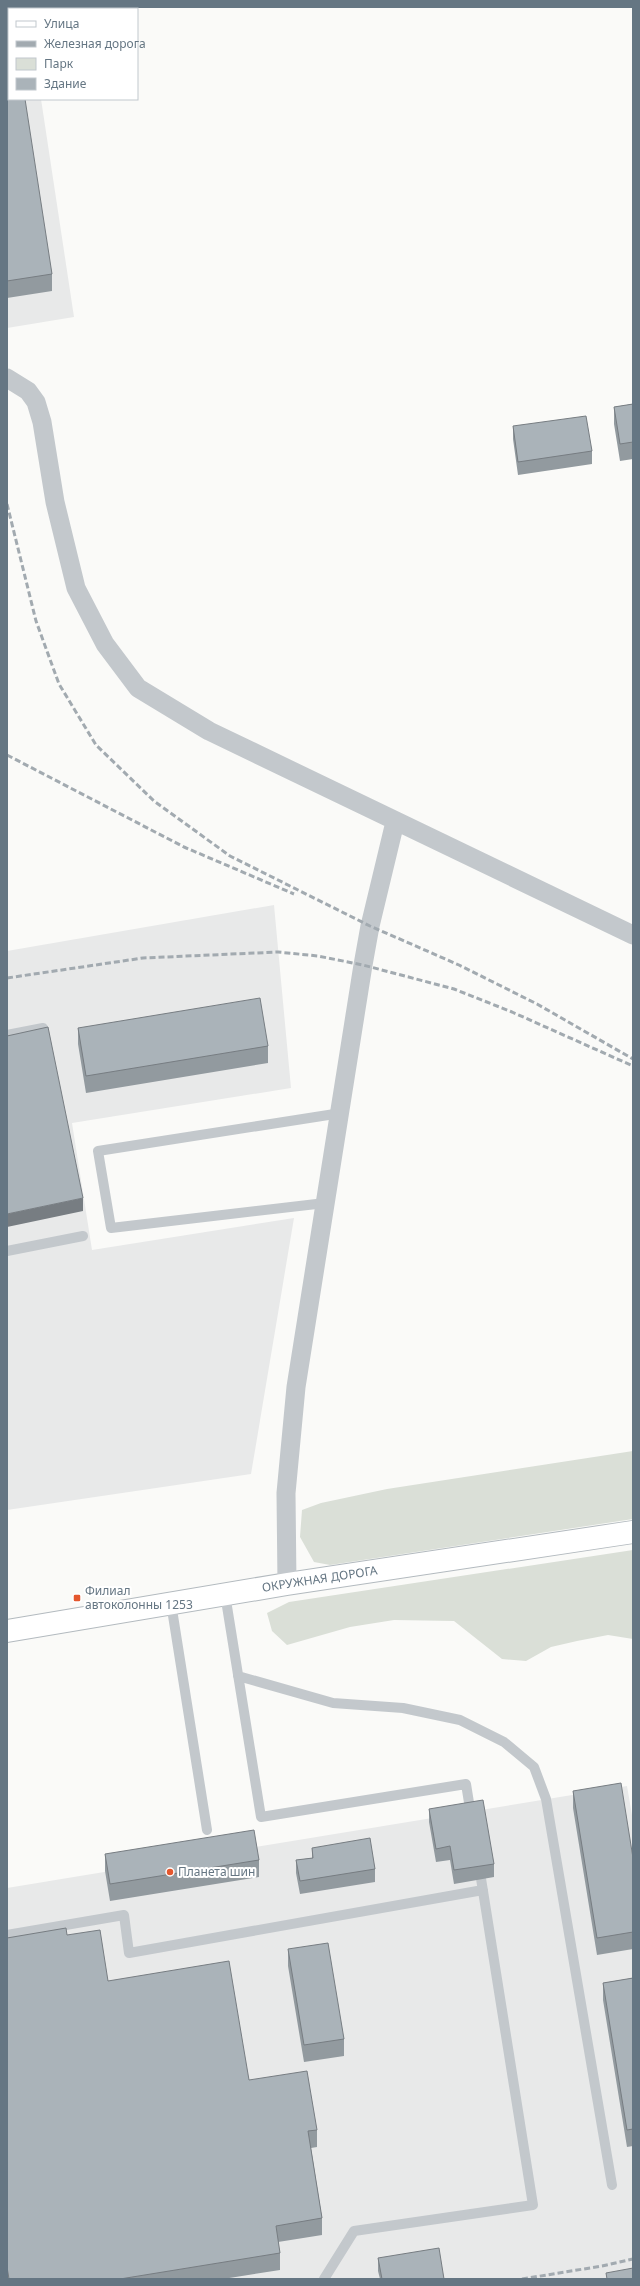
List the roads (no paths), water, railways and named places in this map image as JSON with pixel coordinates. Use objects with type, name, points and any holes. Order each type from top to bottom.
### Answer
[{"type":"main road","name":"ОКРУЖНАЯ ДОРОГА","points":[[7,1631],[287,1584],[633,1532]]},
{"type":"street","points":[[7,378],[28,391],[36,402],[42,422],[55,502],[76,588],[105,644],[138,688],[209,731],[395,822],[633,935]]},
{"type":"street","points":[[287,1584],[286,1493],[296,1387],[370,926],[395,822]]},
{"type":"lane","points":[[7,1035],[43,1028]]},
{"type":"lane","points":[[325,1203],[111,1228],[98,1151],[341,1113]]},
{"type":"lane","points":[[7,1251],[83,1236]]},
{"type":"lane","points":[[225,1594],[261,1817],[466,1784],[472,1822]]},
{"type":"lane","points":[[171,1603],[207,1830]]},
{"type":"lane","points":[[238,1676],[333,1703],[403,1708],[460,1720],[504,1742],[534,1767],[546,1799],[612,2185]]},
{"type":"lane","points":[[324,2279],[354,2231],[533,2205],[477,1852]]},
{"type":"lane","points":[[7,1935],[124,1915],[129,1953],[483,1890]]},
{"type":"railway","points":[[7,504],[36,621],[59,684],[96,745],[154,801],[230,856],[370,926],[459,965],[537,1004],[633,1059]]},
{"type":"railway","points":[[7,755],[184,847],[294,894]]},
{"type":"railway","points":[[7,978],[143,958],[278,952],[318,956],[363,965],[454,989],[512,1012],[633,1066]]},
{"type":"railway","points":[[522,2279],[602,2266],[633,2259]]},
{"type":"place","name":"Филиал автоколонны 1253","points":[[77,1598]]},
{"type":"place","name":"Планета шин","points":[[170,1872]]}]
